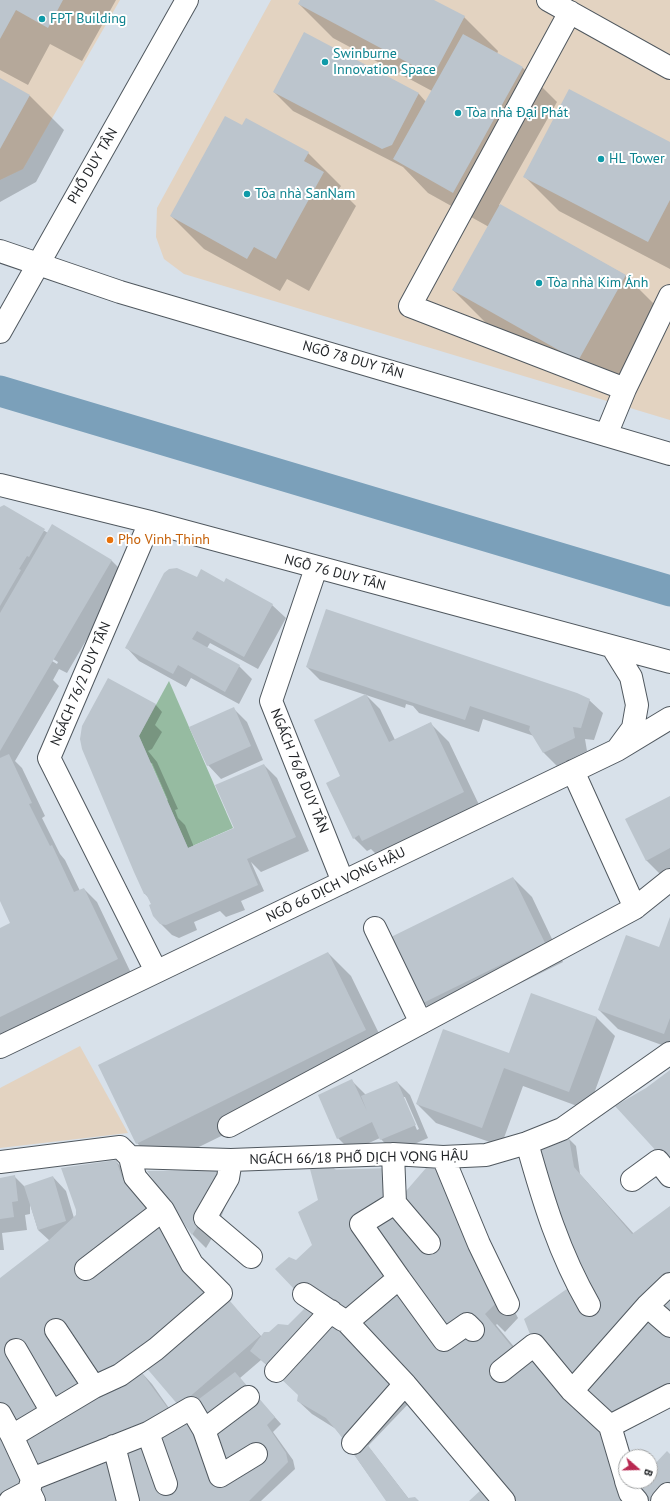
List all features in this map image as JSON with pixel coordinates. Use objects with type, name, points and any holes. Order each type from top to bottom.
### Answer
[{"type":"street","name":"PHỐ DUY TÂN","points":[[5,324],[37,264],[187,0]]},
{"type":"street","points":[[548,0],[670,68]]},
{"type":"street","points":[[570,12],[410,306],[625,389]]},
{"type":"street","name":"NGÕ 78 DUY TÂN","points":[[0,251],[127,294],[670,454]]},
{"type":"street","points":[[606,435],[625,389],[670,296]]},
{"type":"street","name":"NGÕ 76 DUY TÂN","points":[[0,485],[150,522],[613,648],[670,662]]},
{"type":"street","name":"NGÁCH 76/2 DUY TÂN","points":[[150,522],[49,758],[156,971]]},
{"type":"street","name":"NGÁCH 76/8 DUY TÂN","points":[[316,568],[271,701],[343,882]]},
{"type":"street","points":[[613,648],[631,678],[637,704],[633,728],[617,750]]},
{"type":"street","name":"NGÕ 66 DỊCH VỌNG HẬU","points":[[0,1047],[617,750],[670,718]]},
{"type":"street","points":[[572,771],[635,908]]},
{"type":"street","points":[[229,1126],[635,908],[670,880]]},
{"type":"street","points":[[375,928],[421,1024]]},
{"type":"street","name":"NGÁCH 66/18 PHỐ DỊCH VỌNG HẬU","points":[[0,1162],[120,1147],[130,1157],[231,1160],[393,1154],[443,1158],[486,1155],[527,1143],[562,1129],[670,1053]]},
{"type":"street","points":[[527,1143],[549,1220],[572,1276],[589,1305]]},
{"type":"street","points":[[393,1154],[395,1203],[429,1243]]},
{"type":"street","points":[[12,1436],[94,1387],[120,1375],[156,1349],[221,1293],[192,1264],[163,1210],[135,1177],[130,1157]]},
{"type":"street","points":[[443,1158],[478,1244],[508,1304]]},
{"type":"street","points":[[231,1160],[228,1178],[205,1218],[252,1257]]},
{"type":"street","points":[[632,1180],[658,1161],[670,1176]]},
{"type":"street","points":[[395,1203],[361,1224],[444,1340],[467,1324],[473,1330]]},
{"type":"street","points":[[86,1269],[163,1210]]},
{"type":"street","points":[[276,1371],[339,1317],[399,1278]]},
{"type":"street","points":[[572,1391],[647,1306],[670,1284]]},
{"type":"street","points":[[304,1294],[339,1317],[405,1384],[504,1501]]},
{"type":"street","points":[[647,1306],[670,1326]]},
{"type":"street","points":[[56,1330],[94,1387]]},
{"type":"street","points":[[501,1371],[534,1345],[572,1391],[610,1426],[618,1454]]},
{"type":"street","points":[[16,1350],[52,1412]]},
{"type":"street","points":[[353,1443],[405,1384]]},
{"type":"street","points":[[610,1426],[670,1395]]},
{"type":"street","points":[[204,1430],[248,1397]]},
{"type":"street","points":[[10,1501],[114,1446],[148,1433],[191,1408],[204,1430],[220,1476],[256,1454]]},
{"type":"street","points":[[0,1414],[12,1436],[32,1490]]},
{"type":"street","points":[[148,1433],[166,1484]]},
{"type":"street","points":[[114,1446],[128,1501]]},
{"type":"street","points":[[629,1489],[637,1501]]},
{"type":"shaded area","points":[[0,0],[120,0],[23,169],[0,180]]},
{"type":"shaded area","points":[[271,0],[670,0],[670,420],[184,274],[164,259],[156,237],[157,208]]},
{"type":"shaded area","points":[[80,1046],[128,1133],[0,1148],[0,1088]]},
{"type":"green space","points":[[169,681],[233,828],[188,848],[139,736]]},
{"type":"building","name":"FPT Building","points":[[0,0],[63,0],[48,28],[16,10],[0,39]]},
{"type":"building","points":[[300,0],[434,0],[465,16],[433,76],[298,4]]},
{"type":"building","name":"Swinburne Innovation Space","points":[[304,32],[419,93],[392,145],[382,149],[273,92]]},
{"type":"building","name":"Tòa nhà Đại Phát","points":[[463,34],[523,67],[453,193],[393,159]]},
{"type":"building","points":[[0,78],[30,95],[0,149]]},
{"type":"building","name":"HL Tower","points":[[569,89],[670,142],[670,200],[648,242],[523,177]]},
{"type":"building","name":"Tòa nhà SanNam","points":[[225,116],[242,125],[246,118],[309,152],[304,161],[324,172],[276,259],[254,247],[247,259],[170,216]]},
{"type":"building","name":"Tòa nhà Kim Ánh","points":[[500,204],[626,275],[578,361],[452,290]]},
{"type":"building","points":[[4,505],[45,529],[29,557],[27,556],[19,569],[21,570],[0,606],[0,507]]},
{"type":"building","points":[[52,524],[112,560],[0,751],[0,613]]},
{"type":"building","points":[[177,568],[197,577],[201,569],[224,582],[226,578],[273,604],[244,657],[197,631],[192,639],[240,665],[225,692],[178,665],[173,674],[125,648],[164,573],[169,569]]},
{"type":"building","points":[[326,609],[577,693],[590,699],[581,728],[573,727],[575,738],[543,753],[529,730],[530,726],[470,706],[465,720],[306,667]]},
{"type":"building","points":[[108,678],[156,704],[139,736],[188,848],[234,828],[215,785],[264,764],[296,837],[247,859],[258,885],[166,925],[160,924],[153,916],[149,905],[151,904],[146,894],[144,894],[134,872],[82,749],[80,739],[82,726]]},
{"type":"building","points":[[366,694],[389,742],[431,722],[464,792],[362,841],[359,835],[353,839],[326,783],[340,776],[314,720]]},
{"type":"building","points":[[234,707],[251,746],[207,766],[189,727]]},
{"type":"building","points":[[9,754],[32,803],[29,804],[50,846],[52,845],[74,892],[84,888],[118,959],[0,1017],[0,928],[10,923],[0,901],[0,758]]},
{"type":"building","points":[[670,796],[670,848],[646,861],[625,819]]},
{"type":"building","points":[[513,877],[545,943],[423,1003],[391,937]]},
{"type":"building","points":[[670,917],[670,1018],[664,1034],[598,1010],[626,935],[659,947]]},
{"type":"building","points":[[328,952],[366,1030],[136,1144],[98,1065]]},
{"type":"building","points":[[531,993],[597,1017],[569,1092],[504,1068],[482,1128],[416,1104],[443,1029],[509,1053]]},
{"type":"building","points":[[670,1070],[670,1166],[615,1106],[646,1088]]},
{"type":"building","points":[[352,1079],[367,1111],[361,1096],[397,1081],[416,1125],[380,1140],[372,1122],[337,1139],[318,1095]]},
{"type":"building","points":[[569,1138],[574,1167],[632,1234],[670,1206],[670,1274],[570,1383],[533,1342],[524,1319],[571,1286],[588,1316],[601,1304],[577,1273],[536,1152]]},
{"type":"building","points":[[116,1160],[122,1177],[159,1219],[212,1295],[88,1386],[13,1427],[0,1403],[0,1278],[48,1241],[76,1215],[76,1210],[61,1168]]},
{"type":"building","points":[[333,1167],[336,1170],[388,1168],[391,1199],[363,1217],[393,1277],[346,1317],[296,1291],[275,1269],[289,1257],[296,1260],[312,1245],[298,1212],[318,1200],[310,1169]]},
{"type":"building","points":[[426,1168],[441,1169],[500,1299],[485,1314],[517,1353],[529,1356],[573,1400],[606,1439],[618,1474],[618,1489],[623,1489],[627,1501],[511,1501],[356,1322],[400,1287],[445,1331],[366,1227],[400,1198]]},
{"type":"building","points":[[221,1170],[202,1219],[192,1235],[147,1171]]},
{"type":"building","points":[[15,1175],[18,1201],[12,1202],[14,1217],[0,1219],[0,1178]]},
{"type":"building","points":[[53,1176],[66,1221],[38,1230],[24,1186]]},
{"type":"building","points":[[670,1290],[670,1321],[654,1307]]},
{"type":"building","points":[[224,1294],[260,1336],[179,1406],[144,1365]]},
{"type":"building","points":[[306,1307],[319,1320],[271,1368],[250,1351],[264,1332],[269,1332],[278,1324],[288,1325]]},
{"type":"building","points":[[646,1311],[670,1331],[670,1385],[610,1417],[582,1386]]},
{"type":"building","points":[[333,1319],[398,1387],[346,1442],[326,1418],[297,1401],[298,1395],[277,1375]]},
{"type":"building","points":[[139,1369],[172,1414],[37,1473],[22,1435]]},
{"type":"building","points":[[235,1372],[252,1392],[209,1422],[195,1402]]},
{"type":"building","points":[[257,1396],[275,1417],[267,1425],[286,1453],[288,1462],[249,1501],[133,1501],[120,1451],[145,1443],[163,1495],[175,1489],[156,1437],[195,1416],[226,1468],[210,1429]]},
{"type":"building","points":[[0,1423],[24,1488],[0,1499]]},
{"type":"building","points":[[366,1443],[408,1498],[415,1497],[419,1501],[386,1501],[351,1450]]},
{"type":"building","points":[[667,1451],[670,1454],[670,1492],[658,1501],[645,1501],[640,1489],[658,1489],[658,1461]]},
{"type":"building","points":[[114,1455],[125,1501],[43,1501],[38,1481]]},
{"type":"building","points":[[483,1488],[495,1501],[469,1501]]},
{"type":"waterway","points":[[0,391],[670,591]]},
{"type":"place","name":"FPT Building","points":[[42,19]]},
{"type":"place","name":"Swinburne Innovation Space","points":[[325,62]]},
{"type":"place","name":"Tòa nhà Đại Phát","points":[[458,113]]},
{"type":"place","name":"HL Tower","points":[[601,159]]},
{"type":"place","name":"Tòa nhà SanNam","points":[[247,194]]},
{"type":"place","name":"Tòa nhà Kim Ánh","points":[[539,283]]},
{"type":"place","name":"Pho Vinh Thinh","points":[[110,540]]}]
